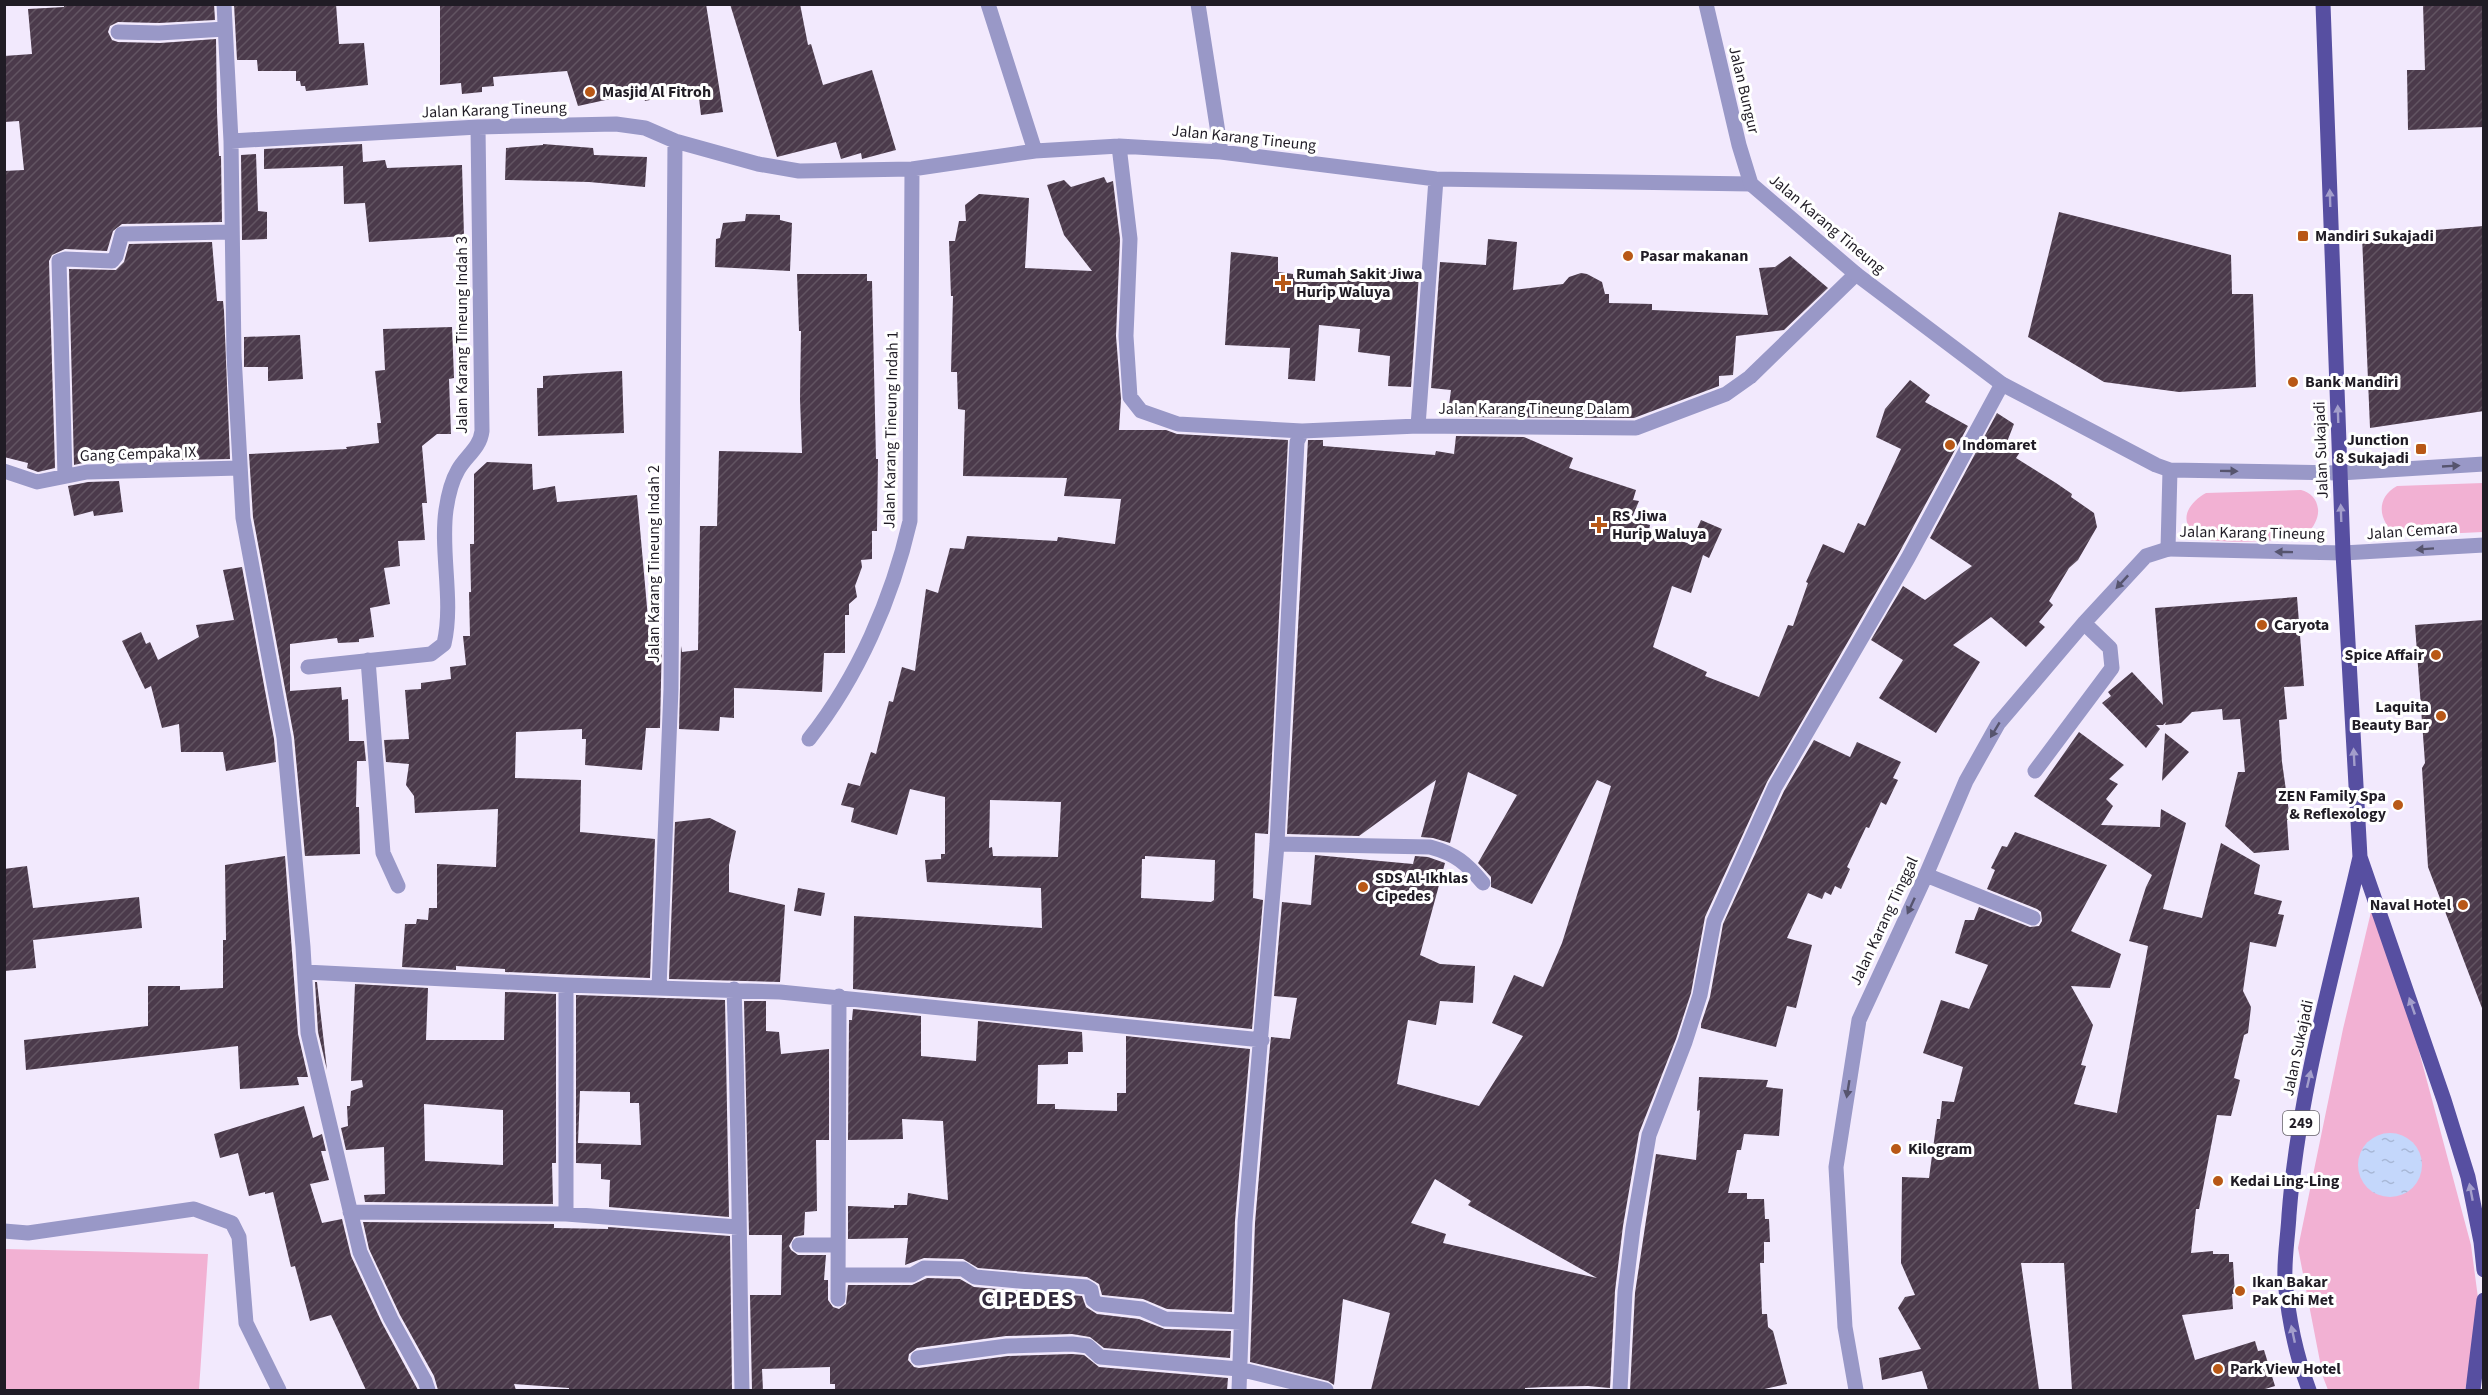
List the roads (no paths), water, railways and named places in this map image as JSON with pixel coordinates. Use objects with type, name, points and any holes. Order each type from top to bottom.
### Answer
[{"type":"main road","name":"Jalan Sukajadi","points":[[2323,4],[2343,553],[2360,857],[2444,1100],[2468,1178],[2481,1242],[2484,1270]]},
{"type":"main road","name":"Jalan Sukajadi","points":[[2309,1390],[2297,1353],[2285,1277],[2292,1181],[2306,1095],[2360,857]]},
{"type":"main road","points":[[2473,1390],[2484,1300]]},
{"type":"street","points":[[224,4],[231,141],[231,232],[240,468],[246,543],[271,661],[284,738],[305,972],[308,1033],[360,1252],[391,1319],[428,1390]]},
{"type":"street","points":[[988,4],[1035,151]]},
{"type":"street","points":[[1198,4],[1221,152]]},
{"type":"street","name":"Jalan Bungur","points":[[1706,4],[1750,184]]},
{"type":"street","points":[[118,32],[159,33],[225,29]]},
{"type":"street","name":"Jalan Karang Tineung","points":[[231,141],[478,127],[616,124],[645,128],[675,141],[758,164],[800,171],[912,169],[1035,151],[1119,146],[1221,152],[1436,179],[1750,184],[1856,274],[2002,384],[2156,465],[2170,470],[2340,473]]},
{"type":"street","name":"Jalan Karang Tineung Indah 3","points":[[308,667],[431,654],[441,648],[445,639],[448,620],[446,512],[452,480],[459,467],[478,445],[483,431],[478,127]]},
{"type":"street","name":"Jalan Karang Tineung Indah 2","points":[[659,988],[671,689],[675,141]]},
{"type":"street","name":"Jalan Karang Tineung Dalam","points":[[1119,146],[1130,239],[1126,336],[1130,398],[1141,411],[1178,424],[1302,431],[1418,426],[1636,428],[1726,394],[1750,377],[1856,274]]},
{"type":"street","name":"Jalan Karang Tineung Indah 1","points":[[809,739],[831,711],[862,658],[903,553],[910,521],[912,169]]},
{"type":"street","points":[[1418,426],[1436,179]]},
{"type":"street","points":[[65,476],[59,261],[65,259],[112,261],[116,256],[122,234],[231,232]]},
{"type":"street","points":[[1620,1390],[1625,1292],[1649,1135],[1685,1042],[1697,1004],[1714,921],[1775,787],[1908,558],[2002,384]]},
{"type":"street","points":[[1239,1390],[1245,1222],[1277,844],[1297,442],[1302,431]]},
{"type":"street","points":[[2340,473],[2484,464]]},
{"type":"street","name":"Gang Cempaka IX","points":[[4,471],[37,482],[87,472],[240,468]]},
{"type":"street","name":"Jalan Karang Tineung","points":[[2170,470],[2168,549],[2343,553]]},
{"type":"street","name":"Jalan Cemara","points":[[2343,553],[2484,545]]},
{"type":"street","name":"Jalan Karang Tinggal","points":[[1857,1390],[1845,1327],[1836,1167],[1859,1020],[1926,875],[1966,781],[1998,724],[2084,623],[2146,556],[2168,549]]},
{"type":"street","points":[[2035,771],[2112,668],[2110,648],[2084,623]]},
{"type":"street","points":[[368,660],[383,853],[399,886]]},
{"type":"street","points":[[1277,844],[1430,847],[1443,850],[1466,863],[1483,883]]},
{"type":"street","points":[[1926,875],[2034,918]]},
{"type":"street","points":[[305,972],[566,985],[734,988],[839,996],[1262,1040]]},
{"type":"street","points":[[566,985],[567,1214]]},
{"type":"street","points":[[734,988],[739,1144],[738,1227],[742,1390]]},
{"type":"street","points":[[837,1299],[839,996]]},
{"type":"street","points":[[4,1231],[28,1233],[194,1209],[232,1223],[239,1237],[246,1323],[279,1390]]},
{"type":"street","points":[[350,1212],[567,1214],[738,1227]]},
{"type":"street","points":[[799,1245],[837,1245]]},
{"type":"street","points":[[838,1275],[912,1275],[924,1268],[963,1269],[975,1277],[1086,1287],[1091,1290],[1093,1300],[1098,1304],[1142,1309],[1165,1319],[1241,1322]]},
{"type":"street","points":[[918,1358],[1007,1346],[1072,1344],[1088,1346],[1100,1357],[1239,1370],[1326,1390]]},
{"type":"water","points":[[2390,1133],[2408,1139],[2416,1147],[2422,1165],[2416,1183],[2408,1191],[2390,1197],[2372,1191],[2364,1183],[2358,1165],[2364,1147],[2372,1139]]},
{"type":"place","name":"Masjid Al Fitroh","points":[[590,92]]},
{"type":"place","name":"Mandiri Sukajadi","points":[[2303,236]]},
{"type":"place","name":"Pasar makanan","points":[[1628,256]]},
{"type":"place","name":"Rumah Sakit Jiwa Hurip Waluya","points":[[1283,283]]},
{"type":"place","name":"Bank Mandiri","points":[[2293,382]]},
{"type":"place","name":"Indomaret","points":[[1950,445]]},
{"type":"place","name":"Junction 8 Sukajadi","points":[[2421,449]]},
{"type":"place","name":"RS Jiwa Hurip Waluya","points":[[1599,525]]},
{"type":"place","name":"Caryota","points":[[2262,625]]},
{"type":"place","name":"Spice Affair","points":[[2436,655]]},
{"type":"place","name":"Laquita Beauty Bar","points":[[2441,716]]},
{"type":"place","name":"ZEN Family Spa & Reflexology","points":[[2398,805]]},
{"type":"place","name":"SDS Al-Ikhlas Cipedes","points":[[1363,887]]},
{"type":"place","name":"Naval Hotel","points":[[2463,905]]},
{"type":"place","name":"Kilogram","points":[[1896,1149]]},
{"type":"place","name":"Kedai Ling-Ling","points":[[2218,1181]]},
{"type":"place","name":"Ikan Bakar Pak Chi Met","points":[[2240,1291]]},
{"type":"place","name":"Park View Hotel","points":[[2218,1369]]},
{"type":"district","name":"CIPEDES","points":[[1028,1299]]}]
